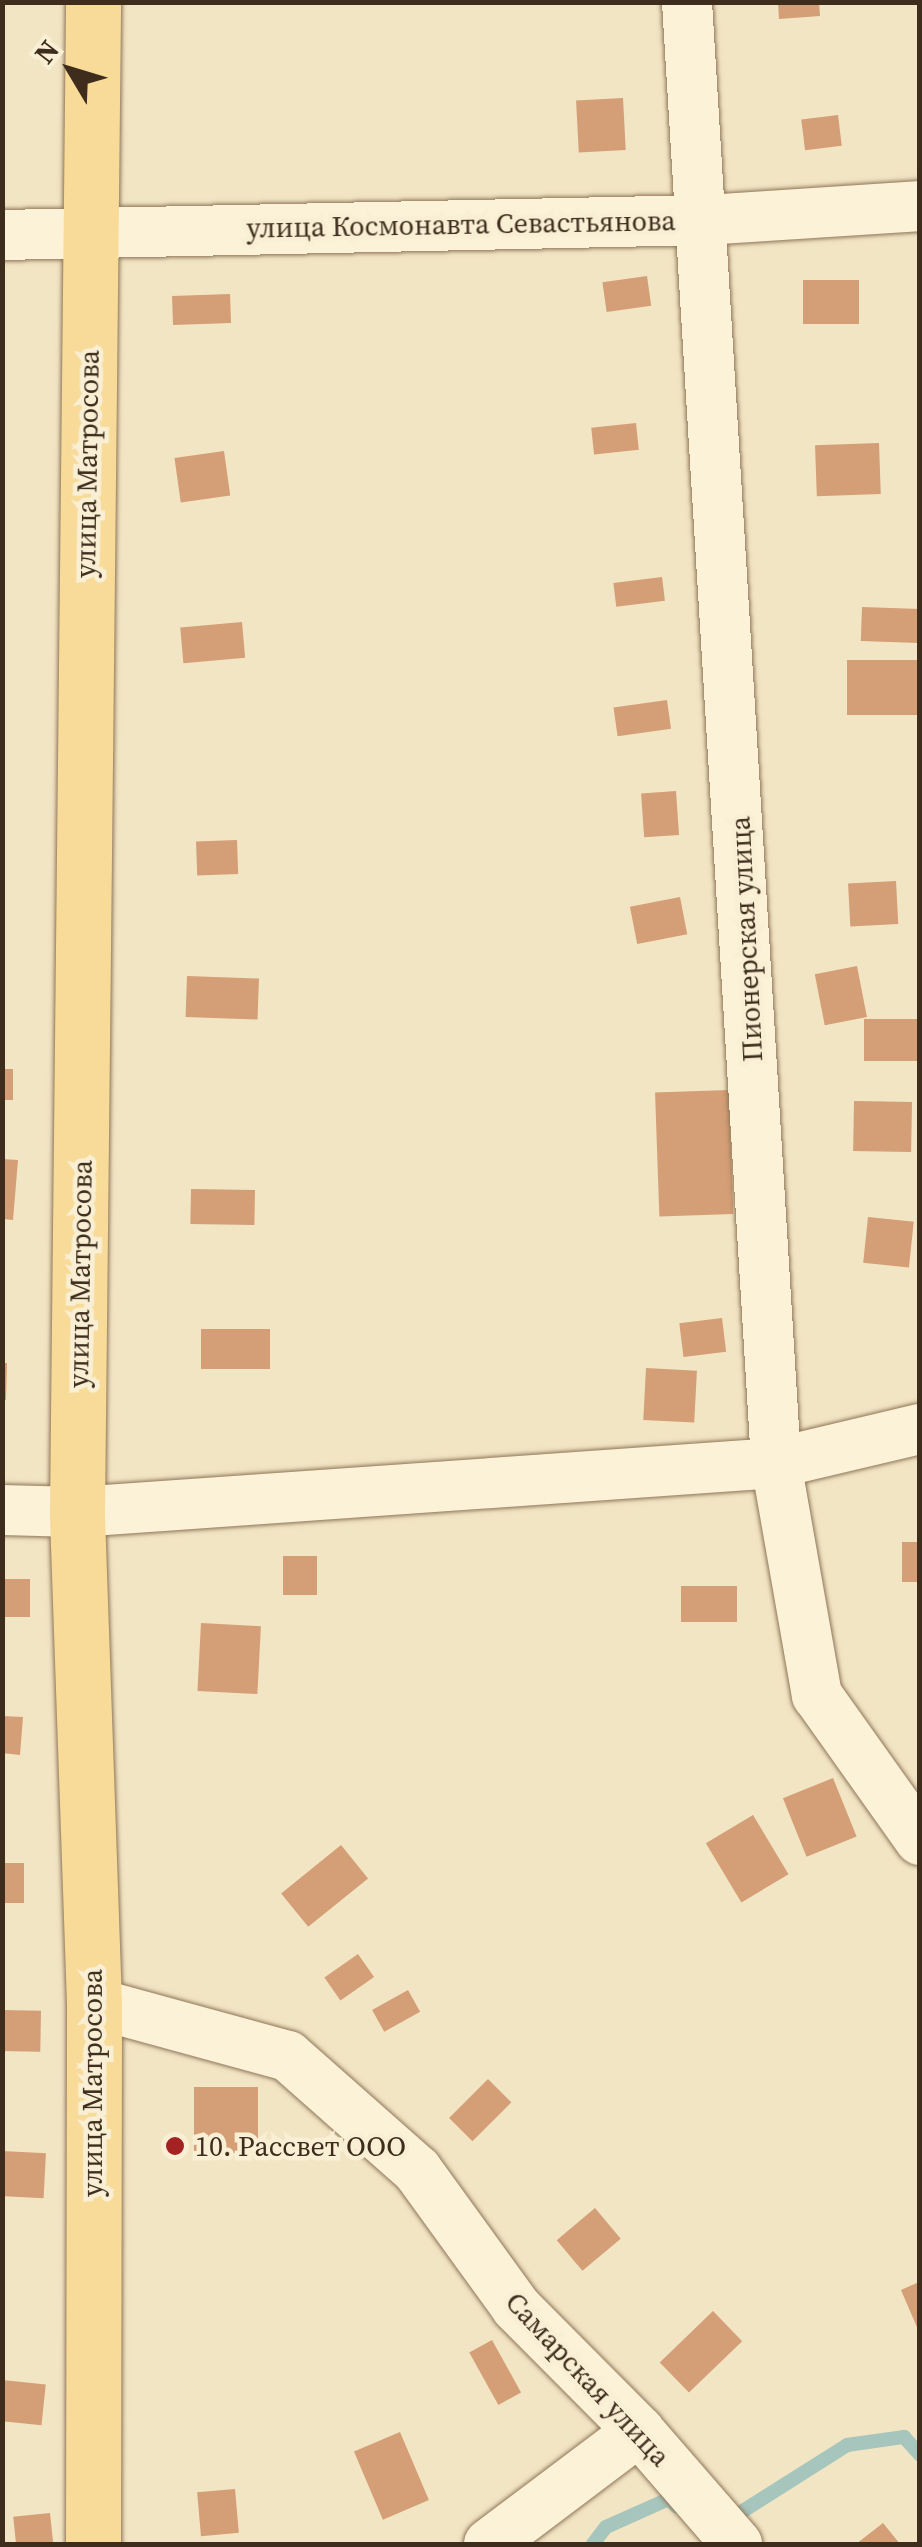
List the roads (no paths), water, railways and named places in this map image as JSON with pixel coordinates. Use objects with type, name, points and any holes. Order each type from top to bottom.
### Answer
[{"type":"main road","name":"улица Матросова","points":[[93,2],[78,1512],[94,2003],[93,2544]]},
{"type":"street","name":"Пионерская улица","points":[[687,2],[705,220],[776,1463],[817,1695],[920,1840]]},
{"type":"street","name":"улица Космонавта Севастьянова","points":[[2,235],[705,220],[920,206]]},
{"type":"street","points":[[2,1510],[78,1512],[776,1463],[920,1430]]},
{"type":"street","name":"Самарская улица","points":[[94,2003],[288,2056],[418,2170],[516,2307],[638,2430],[738,2544]]},
{"type":"street","points":[[489,2544],[638,2430]]},
{"type":"waterway","points":[[727,2521],[847,2445],[904,2437],[920,2455]]},
{"type":"waterway","points":[[593,2544],[606,2527],[669,2499],[677,2507]]},
{"type":"place","name":"10. Рассвет ООО","points":[[175,2146]]}]
